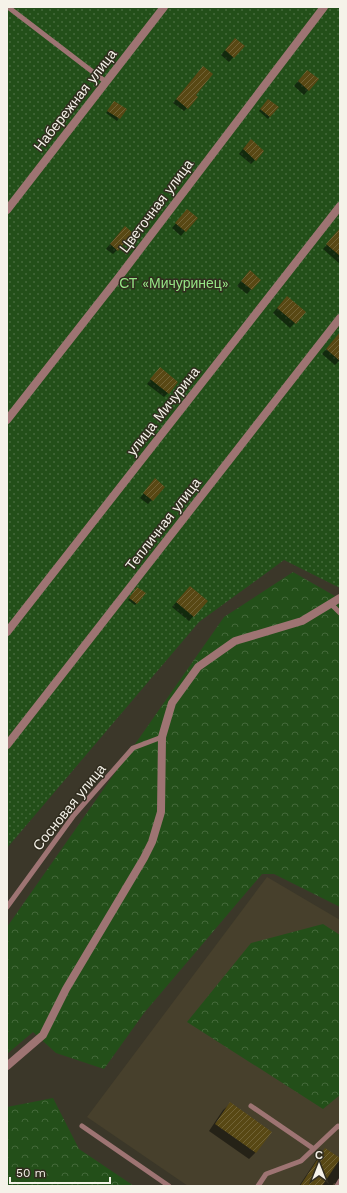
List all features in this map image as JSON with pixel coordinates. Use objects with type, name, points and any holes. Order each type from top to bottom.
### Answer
[{"type":"street","name":"Набережная улица","points":[[7,210],[164,7]]},
{"type":"street","name":"Цветочная улица","points":[[7,420],[119,277],[324,7]]},
{"type":"street","name":"улица Мичурина","points":[[7,632],[340,206]]},
{"type":"street","name":"Тепличная улица","points":[[7,745],[340,318]]},
{"type":"street","points":[[7,1066],[43,1035],[66,989],[152,842],[161,812],[162,737],[172,703],[198,667],[235,641],[302,620],[340,598]]},
{"type":"lane","points":[[8,7],[106,82]]},
{"type":"lane","points":[[331,604],[340,612]]},
{"type":"lane","name":"Сосновая улица","points":[[7,907],[74,815],[132,748],[162,737]]},
{"type":"lane","points":[[251,1106],[314,1149]]},
{"type":"lane","points":[[82,1126],[169,1186]]},
{"type":"lane","points":[[258,1186],[266,1174],[301,1161],[338,1126],[340,1127]]},
{"type":"lane","points":[[337,1186],[340,1181]]},
{"type":"shaded area","points":[[267,877],[340,920],[340,1186],[188,1186],[87,1117]]},
{"type":"green space","name":"СТ «Мичуринец»","points":[[7,7],[340,7],[340,588],[284,560],[199,622],[7,848]]},
{"type":"green space","points":[[293,572],[340,599],[340,907],[274,874],[262,874],[144,1013],[104,1069],[56,1053],[33,1032],[7,1054],[7,927],[224,617]]},
{"type":"green space","points":[[323,924],[340,935],[340,1095],[323,1109],[187,1022],[251,943]]},
{"type":"green space","points":[[53,1098],[79,1149],[134,1186],[7,1186],[7,1107]]},
{"type":"building","points":[[235,38],[245,46],[234,58],[225,50]]},
{"type":"building","points":[[203,66],[213,74],[196,95],[198,97],[188,109],[176,99]]},
{"type":"building","points":[[307,70],[319,79],[309,91],[298,81]]},
{"type":"building","points":[[268,99],[279,107],[270,117],[260,109]]},
{"type":"building","points":[[114,101],[127,109],[120,119],[107,111]]},
{"type":"building","points":[[251,139],[264,151],[256,161],[243,149]]},
{"type":"building","points":[[187,209],[198,218],[186,232],[175,223]]},
{"type":"building","points":[[125,226],[133,233],[118,251],[110,244]]},
{"type":"building","points":[[340,228],[340,256],[326,244]]},
{"type":"building","points":[[250,270],[261,280],[252,290],[241,281]]},
{"type":"building","points":[[287,296],[306,312],[296,324],[277,308]]},
{"type":"building","points":[[340,332],[340,361],[326,349]]},
{"type":"building","points":[[160,367],[178,382],[169,394],[150,379]]},
{"type":"building","points":[[155,478],[165,487],[153,501],[143,493]]},
{"type":"building","points":[[190,586],[208,601],[194,617],[176,602]]},
{"type":"building","points":[[137,587],[146,593],[137,604],[129,598]]},
{"type":"building","points":[[230,1102],[272,1132],[256,1153],[215,1124]]},
{"type":"building","points":[[325,1148],[340,1159],[322,1186],[300,1186]]}]
